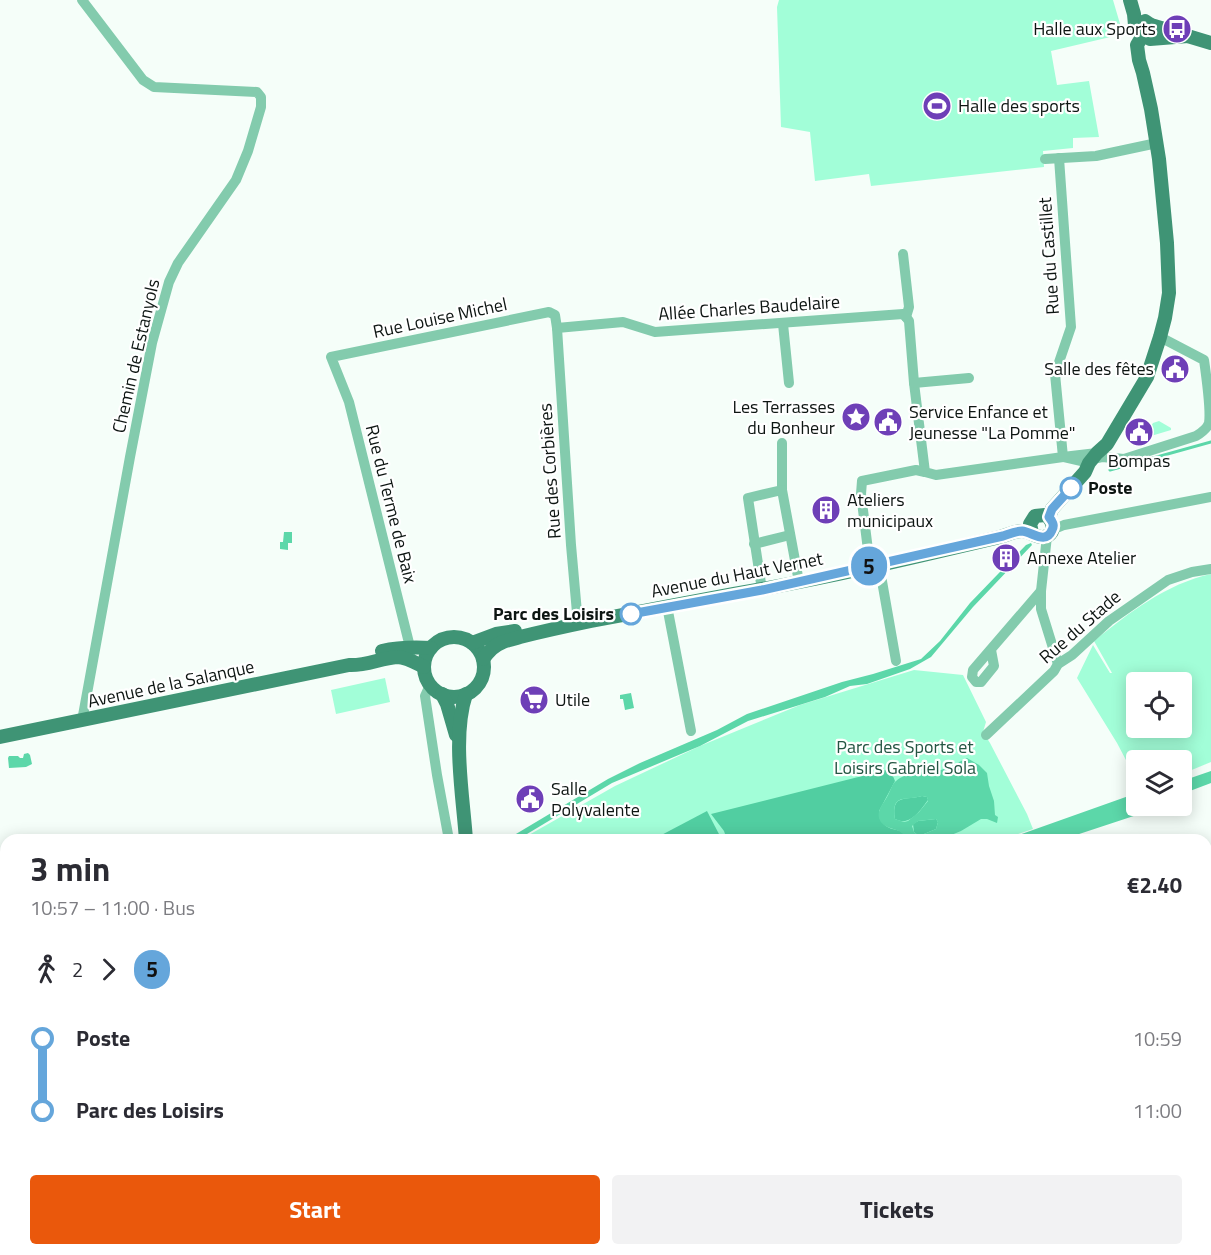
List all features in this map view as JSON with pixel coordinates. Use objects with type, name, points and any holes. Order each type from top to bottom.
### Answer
[{"type":"main road","points":[[1130,0],[1134,14],[1151,34]]},
{"type":"main road","points":[[1143,73],[1144,46],[1151,34]]},
{"type":"main road","points":[[1045,527],[1081,467],[1107,444],[1147,377],[1160,337],[1168,293],[1167,243],[1157,143],[1137,45],[1151,34],[1188,36],[1211,43]]},
{"type":"main road","name":"Avenue du Haut Vernet","points":[[483,659],[489,651],[503,642],[547,630],[762,590],[1003,536],[1011,530],[1045,527]]},
{"type":"main road","name":"Avenue du Haut Vernet","points":[[472,643],[503,632],[547,630]]},
{"type":"main road","points":[[442,694],[458,696],[466,694],[480,682],[483,659],[472,643],[464,639],[455,637],[437,642],[426,657],[424,667],[430,685],[442,694],[447,704],[458,741]]},
{"type":"main road","name":"Avenue de la Salanque","points":[[0,737],[350,665],[357,659],[396,648],[410,653],[431,648]]},
{"type":"main road","points":[[410,653],[424,667]]},
{"type":"main road","points":[[466,694],[461,707],[458,741],[466,834]]},
{"type":"street","name":"Chemin de Estanyols","points":[[82,0],[142,80],[154,87],[257,92],[261,97],[261,107],[248,151],[236,180],[178,263],[169,282],[152,343],[82,721]]},
{"type":"street","points":[[1045,159],[1096,156],[1157,143]]},
{"type":"street","name":"Rue du Castillet","points":[[1059,158],[1071,327],[1055,374],[1063,457]]},
{"type":"street","points":[[903,254],[909,307],[906,317],[909,321],[925,472]]},
{"type":"street","name":"Rue Louise Michel","points":[[331,357],[549,312],[555,315]]},
{"type":"street","name":"Allée Charles Baudelaire","points":[[557,328],[623,322],[655,332],[903,314],[906,317]]},
{"type":"street","name":"Rue des Corbières","points":[[555,315],[578,624]]},
{"type":"street","points":[[783,324],[789,383]]},
{"type":"street","points":[[896,661],[861,494],[862,481],[916,470],[936,475],[1063,457],[1124,459],[1196,436],[1208,430],[1210,422],[1204,360],[1160,337]]},
{"type":"street","name":"Rue du Terme de Baix","points":[[331,357],[349,402],[410,653]]},
{"type":"street","points":[[914,383],[969,378]]},
{"type":"street","points":[[782,443],[782,490],[800,582]]},
{"type":"street","points":[[762,590],[748,498],[782,490]]},
{"type":"street","name":"Avenue du Haut Vernet","points":[[1045,527],[1211,497]]},
{"type":"street","points":[[1045,527],[1042,541],[1045,552],[1041,609],[1058,664]]},
{"type":"street","points":[[754,544],[790,535]]},
{"type":"street","name":"Rue du Stade","points":[[986,735],[1054,671],[1058,664],[1072,655],[1109,621],[1168,580],[1192,572],[1211,569]]},
{"type":"street","points":[[991,650],[1041,591]]},
{"type":"street","points":[[667,606],[691,731]]},
{"type":"street","points":[[430,685],[425,696],[448,834]]},
{"type":"green space","name":"Halle des sports","points":[[779,0],[1113,0],[1123,34],[1051,51],[1057,85],[1089,81],[1099,137],[1073,138],[1073,148],[1043,151],[1044,167],[871,186],[869,174],[815,181],[810,132],[781,127],[777,7]]},
{"type":"green space","points":[[1159,421],[1171,430],[1151,436],[1147,433],[1153,423]]},
{"type":"green space","points":[[1211,574],[1211,762],[1192,770],[1192,750],[1126,750],[1126,760],[1077,678],[1093,645],[1112,673],[1094,641],[1149,600],[1179,585]]},
{"type":"green space","name":"Parc des Sports et Loisirs Gabriel Sola","points":[[914,670],[963,675],[986,722],[983,732],[1033,829],[1018,834],[531,834],[615,786],[700,746],[800,705]]},
{"type":"green space","points":[[385,678],[390,702],[336,714],[331,690]]},
{"type":"shaded area","points":[[284,532],[292,532],[292,543],[288,543],[288,550],[280,549]]},
{"type":"shaded area","points":[[1031,543],[1032,545],[973,607],[931,657],[910,669],[867,684],[850,686],[825,697],[748,721],[700,746],[612,783],[527,834],[516,834],[608,779],[747,714],[842,682],[921,659],[940,641],[970,603],[1026,545]]},
{"type":"shaded area","points":[[631,693],[634,708],[625,710],[620,695]]},
{"type":"shaded area","points":[[28,753],[32,764],[26,767],[9,768],[9,756],[23,758],[24,754]]},
{"type":"shaded area","points":[[967,758],[987,773],[995,815],[998,817],[997,823],[981,819],[954,834],[924,834],[936,829],[938,822],[936,819],[918,821],[912,826],[916,834],[903,834],[881,822],[880,810],[896,781],[912,774],[941,770]],"holes":[[[922,796],[927,797],[928,801],[908,821],[895,819],[894,811],[897,802]]]},
{"type":"shaded area","points":[[890,769],[895,781],[879,811],[879,817],[886,826],[904,834],[725,834],[711,814]]},
{"type":"shaded area","points":[[1211,771],[1211,783],[1192,790],[1192,778]]},
{"type":"shaded area","points":[[922,796],[927,797],[928,800],[915,816],[904,821],[895,819],[895,805],[898,802]]},
{"type":"shaded area","points":[[1126,797],[1126,816],[1134,816],[1079,834],[1022,834]]},
{"type":"shaded area","points":[[707,811],[719,834],[663,834]]},
{"type":"shaded area","points":[[936,819],[938,822],[936,829],[924,834],[916,834],[913,824],[918,821]]},
{"type":"waterway","points":[[1110,470],[1211,442]]},
{"type":"bus line","name":"5","points":[[631,614],[762,590],[1018,531],[1032,533],[1040,538],[1044,537],[1050,534],[1053,527],[1049,517],[1052,509],[1071,488]]},
{"type":"place","name":"Halle aux Sports","points":[[1177,29]]},
{"type":"place","name":"Halle des sports","points":[[937,106]]},
{"type":"place","name":"Salle des fêtes","points":[[1175,369]]},
{"type":"place","name":"Les Terrasses du Bonheur","points":[[856,417]]},
{"type":"place","name":"Service Enfance et Jeunesse \"La Pomme\"","points":[[888,422]]},
{"type":"place","name":"Bompas","points":[[1139,432]]},
{"type":"place","name":"Poste","points":[[1071,488]]},
{"type":"place","name":"Ateliers municipaux","points":[[826,510]]},
{"type":"place","name":"Annexe Atelier","points":[[1006,558]]},
{"type":"place","name":"Parc des Loisirs","points":[[631,614]]},
{"type":"place","name":"Utile","points":[[534,700]]},
{"type":"place","name":"Salle Polyvalente","points":[[530,799]]}]
